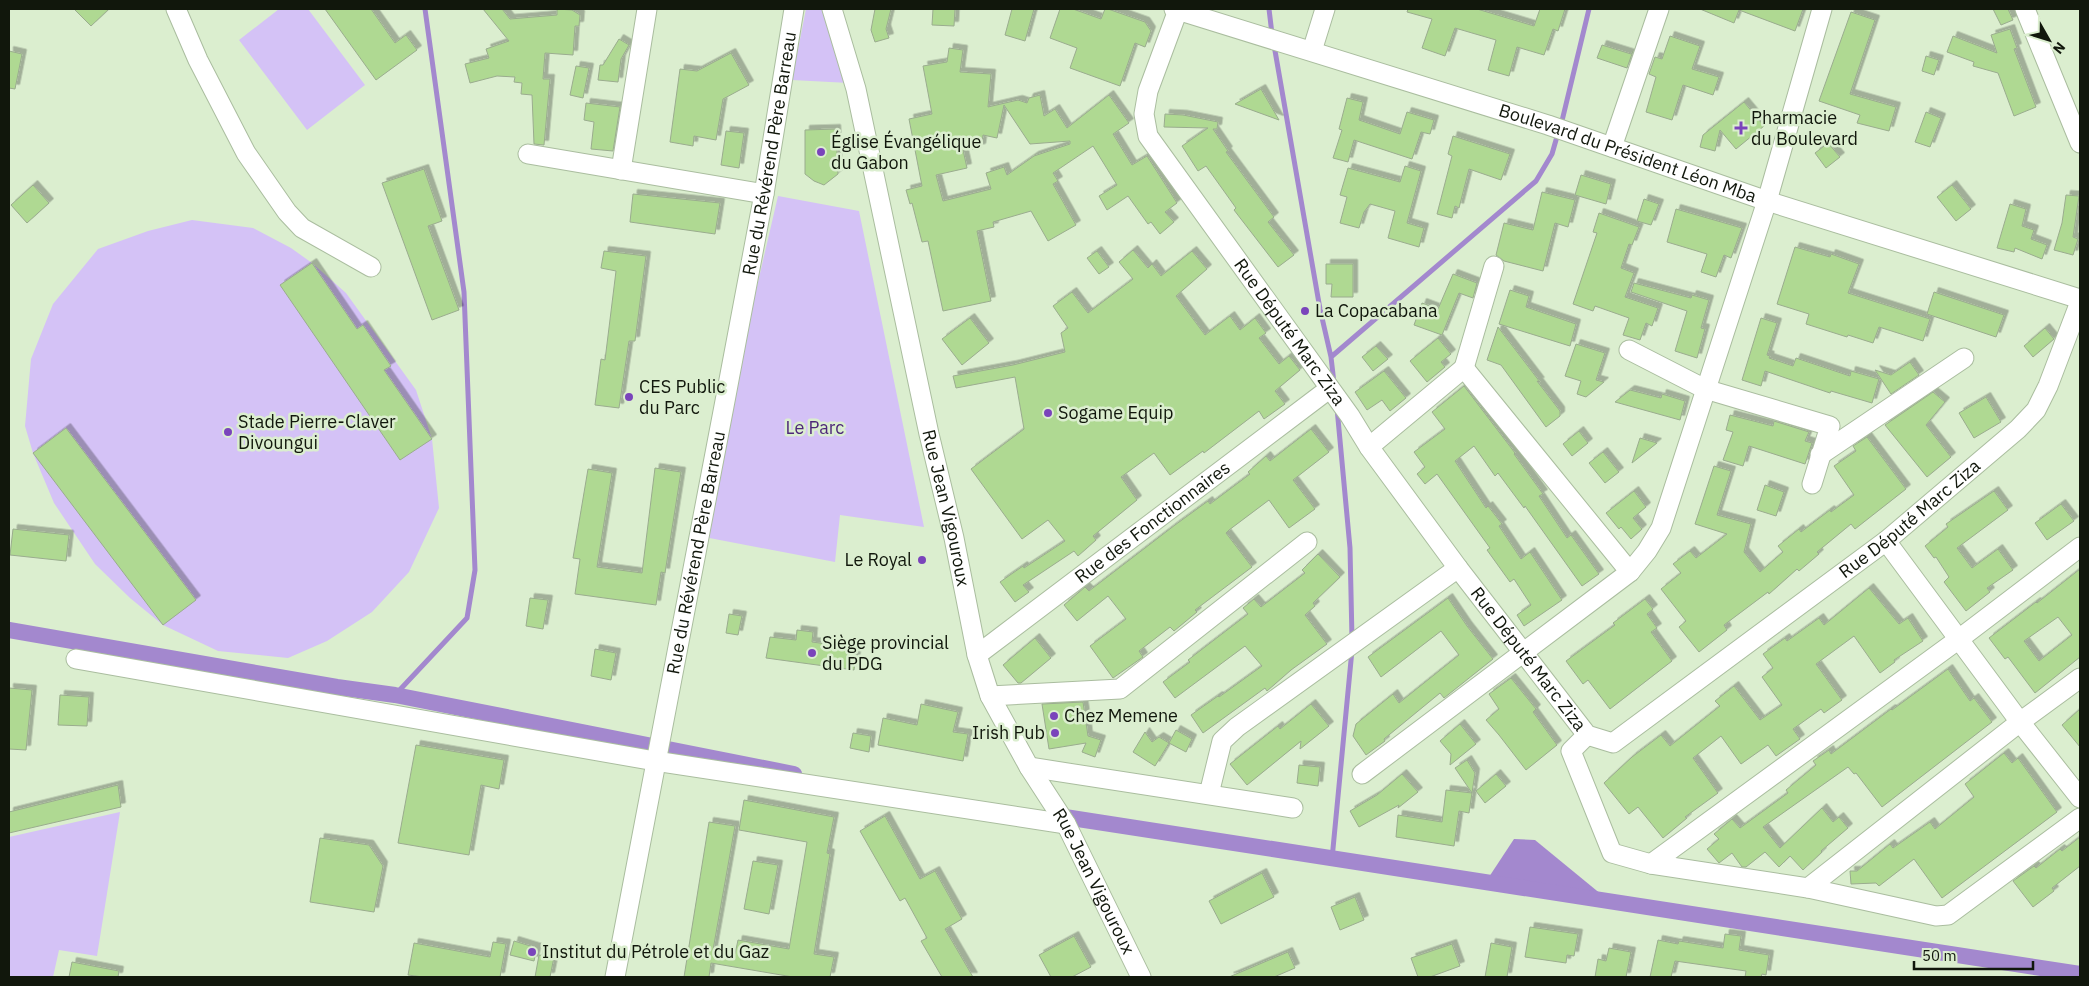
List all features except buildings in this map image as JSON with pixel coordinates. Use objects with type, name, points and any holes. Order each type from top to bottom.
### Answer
[{"type":"street","points":[[176,9],[198,60],[246,153],[286,212],[302,228],[371,267]]},
{"type":"street","points":[[621,170],[647,9]]},
{"type":"street","name":"Rue du Révérend Père Barreau","points":[[615,977],[660,735],[726,401],[764,194],[794,9]]},
{"type":"street","name":"Rue Jean Vigouroux","points":[[832,9],[856,89],[927,424],[954,538],[977,655],[990,696],[1029,767],[1066,824],[1141,977]]},
{"type":"street","name":"Boulevard du Président Léon Mba","points":[[1176,9],[1548,125],[1767,201],[2080,301]]},
{"type":"street","name":"Rue Député Marc Ziza","points":[[1176,9],[1148,91],[1144,114],[1148,136],[1350,416],[1369,447],[1458,568],[1587,735],[1613,743],[1886,540],[2018,429],[2036,410],[2048,386],[2080,301]]},
{"type":"street","points":[[1312,51],[1324,9]]},
{"type":"street","points":[[1612,147],[1659,9]]},
{"type":"street","points":[[1362,774],[1630,572],[1647,551],[1661,528],[1767,201],[1822,9]]},
{"type":"street","points":[[2025,9],[2080,143]]},
{"type":"street","points":[[528,154],[764,194]]},
{"type":"street","points":[[1369,447],[1464,368],[1494,266]]},
{"type":"street","points":[[1628,350],[1705,389],[1830,426],[1812,484]]},
{"type":"street","points":[[1820,455],[1964,358]]},
{"type":"street","points":[[1464,368],[1630,572]]},
{"type":"street","name":"Rue des Fonctionnaires","points":[[977,655],[1331,392]]},
{"type":"street","points":[[1886,540],[2020,722],[2080,798]]},
{"type":"street","points":[[990,696],[1120,689],[1307,542]]},
{"type":"street","points":[[1651,864],[2080,547]]},
{"type":"street","points":[[1209,794],[1222,741],[1237,727],[1458,568]]},
{"type":"street","points":[[76,659],[1066,824]]},
{"type":"street","points":[[1808,888],[2020,722],[2080,678]]},
{"type":"street","points":[[1587,735],[1571,751],[1612,853],[1651,864],[1808,888],[1936,916],[1948,915],[2080,818]]},
{"type":"street","points":[[1029,767],[1292,808]]},
{"type":"green space","points":[[279,9],[308,9],[365,85],[307,130],[239,40]]},
{"type":"green space","points":[[806,9],[832,9],[849,83],[792,80]]},
{"type":"green space","name":"Le Parc","points":[[778,196],[859,211],[924,527],[840,515],[835,562],[699,536]]},
{"type":"green space","name":"Stade Pierre-Claver Divoungui","points":[[192,220],[253,228],[291,248],[312,263],[346,293],[416,390],[432,439],[439,508],[409,572],[372,612],[327,641],[288,658],[218,651],[163,625],[130,598],[95,564],[54,503],[33,453],[25,426],[31,359],[53,304],[98,249],[148,231]]},
{"type":"green space","points":[[120,812],[97,956],[59,950],[53,977],[9,977],[9,837]]},
{"type":"shaded area","points":[[1514,839],[1535,840],[1602,895],[1487,880]]},
{"type":"waterway","points":[[395,695],[467,618],[475,570],[464,292],[425,9]]},
{"type":"waterway","points":[[1269,9],[1272,34]]},
{"type":"waterway","points":[[1561,125],[1589,9]]},
{"type":"waterway","points":[[1274,45],[1320,309],[1331,357]]},
{"type":"waterway","points":[[1334,383],[1331,357],[1536,181],[1552,154],[1558,133]]},
{"type":"waterway","points":[[1337,408],[1350,548],[1352,639]]},
{"type":"waterway","points":[[9,630],[337,687],[395,695],[794,774]]},
{"type":"waterway","points":[[1332,859],[1352,650]]},
{"type":"waterway","points":[[1052,815],[2080,974]]},
{"type":"place","name":"Pharmacie du Boulevard","points":[[1741,128]]},
{"type":"place","name":"Église Évangélique du Gabon","points":[[821,152]]},
{"type":"place","name":"La Copacabana","points":[[1305,311]]},
{"type":"place","name":"CES Public du Parc","points":[[629,397]]},
{"type":"place","name":"Sogame Equip","points":[[1048,413]]},
{"type":"place","name":"Stade Pierre-Claver Divoungui","points":[[228,432]]},
{"type":"place","name":"Le Royal","points":[[922,560]]},
{"type":"place","name":"Siège provincial du PDG","points":[[812,653]]},
{"type":"place","name":"Chez Memene","points":[[1054,716]]},
{"type":"place","name":"Irish Pub","points":[[1055,733]]},
{"type":"place","name":"Institut du Pétrole et du Gaz","points":[[532,952]]}]
